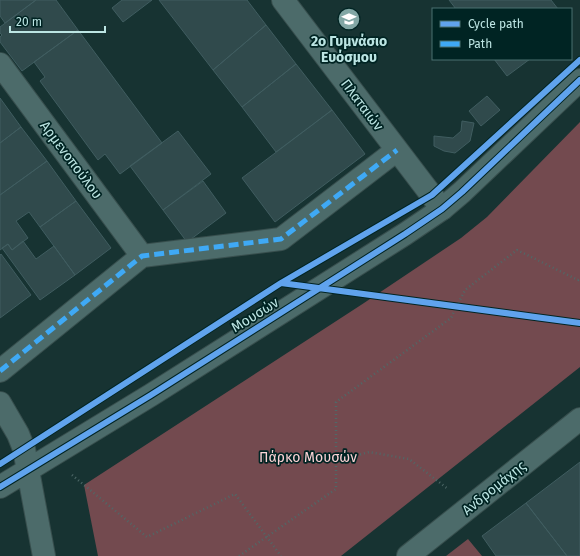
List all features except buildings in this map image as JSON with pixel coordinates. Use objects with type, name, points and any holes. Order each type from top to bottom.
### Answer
[{"type":"street","name":"Πλαταιών","points":[[283,0],[442,209]]},
{"type":"street","name":"Αρμενοπούλου","points":[[0,64],[142,256]]},
{"type":"street","name":"Μουσών","points":[[0,488],[442,209],[462,192],[580,80]]},
{"type":"street","points":[[0,371],[142,256],[280,239],[397,150]]},
{"type":"street","points":[[0,403],[22,444],[29,470],[44,556]]},
{"type":"street","name":"Ανδρομάχης","points":[[408,556],[580,419]]},
{"type":"path","points":[[239,556],[336,489],[336,402],[451,318],[465,290],[517,250],[578,280],[580,278]]},
{"type":"path","points":[[448,306],[464,308]]},
{"type":"path","points":[[336,461],[369,452],[409,459],[470,507]]},
{"type":"path","points":[[50,457],[147,537],[235,494],[281,556]]},
{"type":"green space","name":"Πάρκο Μουσών","points":[[580,122],[580,367],[341,556],[98,556],[84,485],[364,303],[461,238],[487,217]]},
{"type":"green space","points":[[468,539],[482,556],[446,556]]},
{"type":"marked path","points":[[0,371],[142,256],[281,239],[397,150]]},
{"type":"cycle path","points":[[0,464],[281,283],[432,195],[580,60]]},
{"type":"cycle path","points":[[0,487],[151,395],[442,209],[462,192],[580,80]]},
{"type":"cycle path","points":[[281,283],[580,323]]},
{"type":"place","name":"2ο Γυμνάσιο Ευόσμου","points":[[349,19]]}]
